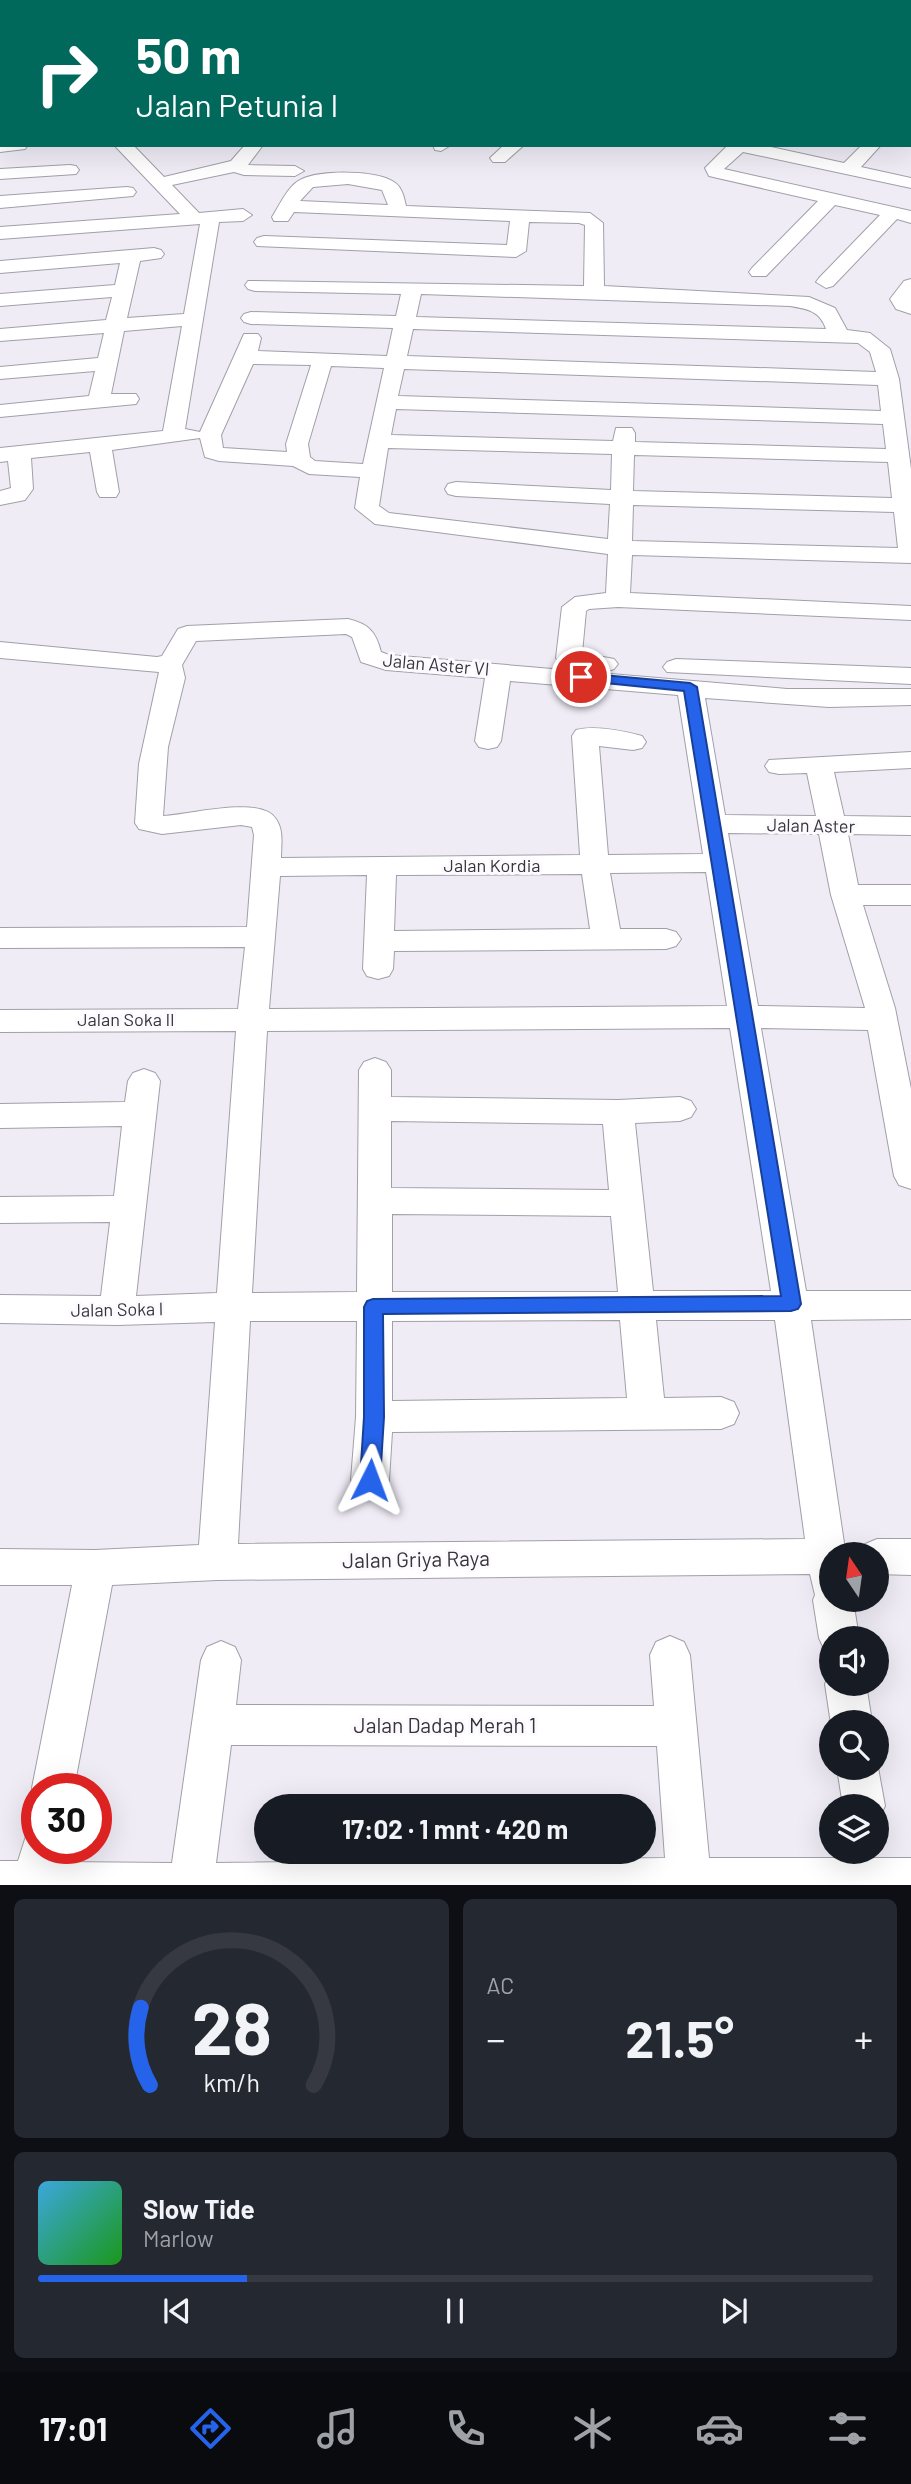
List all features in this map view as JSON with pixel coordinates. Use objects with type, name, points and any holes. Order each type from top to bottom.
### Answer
[{"type":"street","points":[[125,147],[160,183],[203,218]]},
{"type":"street","points":[[237,166],[252,147]]},
{"type":"street","points":[[499,158],[513,147]]},
{"type":"street","points":[[737,147],[714,168],[715,172],[902,215]]},
{"type":"street","points":[[758,147],[797,151],[848,169],[908,178]]},
{"type":"street","points":[[848,169],[870,147]]},
{"type":"street","points":[[55,153],[94,194]]},
{"type":"street","points":[[160,183],[208,169],[237,166],[244,170],[295,171]]},
{"type":"street","points":[[0,174],[70,170]]},
{"type":"street","points":[[372,471],[309,467],[299,460],[213,452],[210,435],[250,344],[254,285],[264,242],[288,206],[308,183],[321,179],[362,180],[389,187],[395,195],[398,211]]},
{"type":"street","points":[[0,202],[127,192]]},
{"type":"street","points":[[759,272],[831,199]]},
{"type":"street","points":[[288,206],[583,217],[594,223],[594,292]]},
{"type":"street","points":[[0,233],[243,215]]},
{"type":"street","points":[[826,282],[902,215]]},
{"type":"street","points":[[516,291],[516,251],[520,216]]},
{"type":"street","points":[[0,498],[17,495],[22,489],[9,454],[184,436],[203,218]]},
{"type":"street","points":[[264,242],[516,251]]},
{"type":"street","points":[[0,267],[154,254]]},
{"type":"street","points":[[98,403],[131,256]]},
{"type":"street","points":[[254,285],[770,298],[809,302],[830,311],[838,336]]},
{"type":"street","points":[[911,285],[900,299],[903,305],[911,307]]},
{"type":"street","points":[[0,300],[123,290]]},
{"type":"street","points":[[251,317],[405,323],[863,337],[873,341],[880,349],[887,379],[911,556],[620,548],[449,528],[383,519],[373,515],[367,508],[372,471],[378,441],[405,323],[412,290]]},
{"type":"street","points":[[618,600],[628,294]]},
{"type":"street","points":[[0,335],[194,319]]},
{"type":"street","points":[[246,357],[887,379]]},
{"type":"street","points":[[299,460],[297,444],[323,359]]},
{"type":"street","points":[[0,373],[106,364]]},
{"type":"street","points":[[0,411],[128,399]]},
{"type":"street","points":[[387,402],[892,418]]},
{"type":"street","points":[[378,441],[896,456]]},
{"type":"street","points":[[449,528],[466,444]]},
{"type":"street","points":[[100,446],[108,492]]},
{"type":"street","points":[[456,489],[906,513]]},
{"type":"street","points":[[911,613],[618,600],[584,602],[574,607],[569,658],[588,663],[618,665],[911,676]]},
{"type":"street","name":"Jalan Aster VI","points":[[168,664],[183,638],[196,632],[348,626],[359,628],[363,632],[370,657],[376,660],[829,699],[911,697]]},
{"type":"street","points":[[0,650],[168,664],[173,676],[163,706],[155,755],[149,823],[258,817],[264,822],[268,835],[261,937],[251,1019],[217,1562]]},
{"type":"street","points":[[488,741],[499,670]]},
{"type":"street","points":[[690,687],[791,1304],[826,1542]]},
{"type":"street","points":[[606,937],[595,866],[585,736],[633,742]]},
{"type":"street","points":[[779,766],[911,760]]},
{"type":"street","points":[[819,764],[846,895],[880,1008],[911,1176]]},
{"type":"street","name":"Jalan Aster","points":[[712,824],[911,826]]},
{"type":"street","name":"Jalan Kordia","points":[[267,867],[717,863]]},
{"type":"street","points":[[382,865],[378,955],[606,937],[666,939]]},
{"type":"street","points":[[846,895],[897,895]]},
{"type":"street","points":[[857,934],[874,924],[897,895]]},
{"type":"street","points":[[0,938],[261,937]]},
{"type":"street","name":"Jalan Soka II","points":[[0,1021],[744,1017],[881,1019]]},
{"type":"street","points":[[370,1480],[374,1417],[376,1070]]},
{"type":"street","points":[[117,1311],[144,1081]]},
{"type":"street","points":[[377,1109],[618,1112],[680,1108]]},
{"type":"street","points":[[618,1112],[647,1414]]},
{"type":"street","points":[[0,1116],[140,1114]]},
{"type":"street","points":[[376,1201],[625,1203]]},
{"type":"street","points":[[0,1210],[130,1209]]},
{"type":"street","name":"Jalan Soka I","points":[[0,1309],[117,1311],[234,1307],[911,1305]]},
{"type":"street","points":[[374,1417],[721,1413]]},
{"type":"street","points":[[889,1557],[911,1557]]},
{"type":"street","name":"Jalan Griya Raya","points":[[0,1567],[95,1568],[217,1562],[819,1566]]},
{"type":"street","points":[[56,1773],[95,1568]]},
{"type":"street","points":[[670,1655],[689,1880]]},
{"type":"street","points":[[191,1885],[221,1660]]},
{"type":"street","name":"Jalan Dadap Merah 1","points":[[214,1725],[676,1727]]},
{"type":"street","points":[[28,1875],[191,1885],[893,1875]]},
{"type":"route","points":[[370,1480],[374,1417],[373,1307],[791,1304],[690,687],[581,677]]}]
